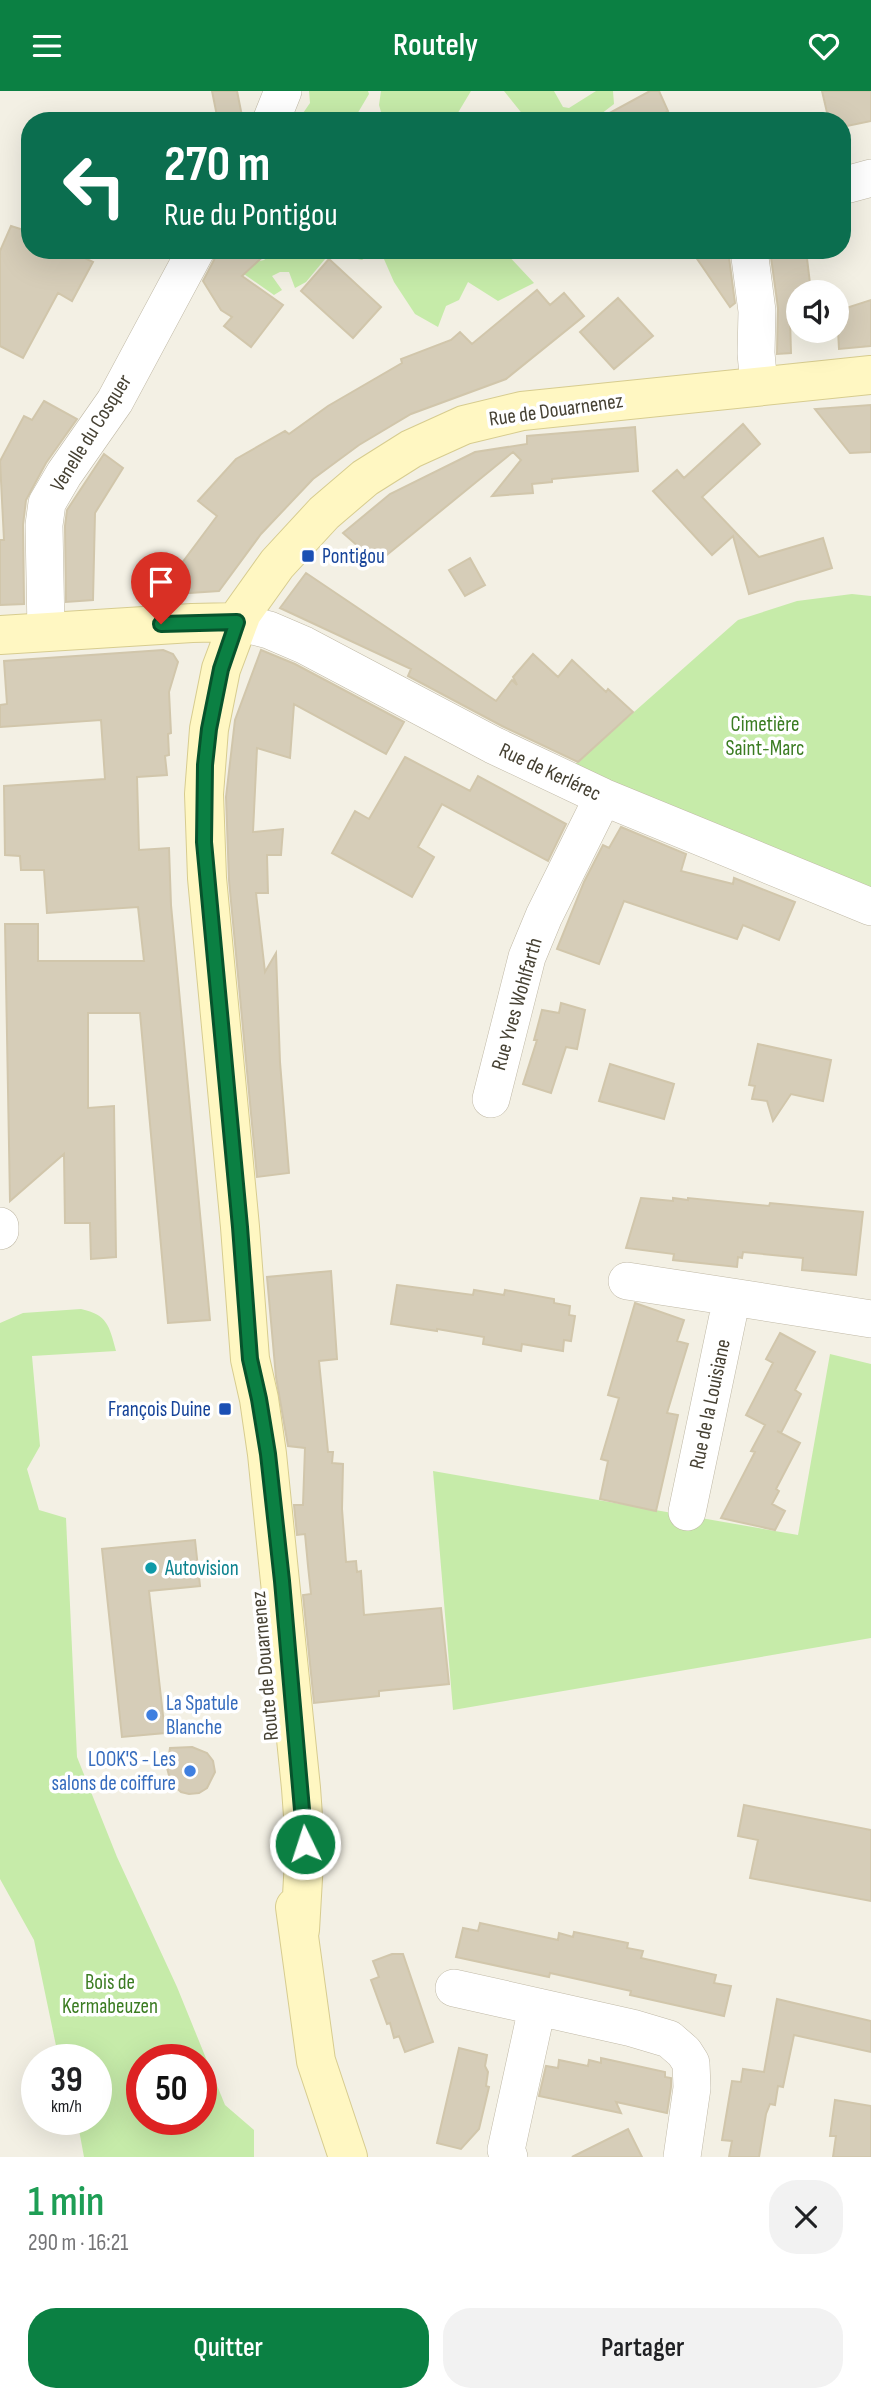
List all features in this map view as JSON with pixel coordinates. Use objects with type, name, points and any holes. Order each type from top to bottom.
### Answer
[{"type":"main road","name":"Rue de Douarnenez","points":[[237,622],[263,582],[324,513],[377,471],[411,449],[448,431],[522,411],[871,375]]},
{"type":"main road","points":[[0,635],[237,622]]},
{"type":"main road","name":"Route de Douarnenez","points":[[237,622],[221,669],[209,729],[205,765],[204,842],[250,1359],[268,1454],[301,1788],[305,1844],[300,1930],[307,2004],[316,2061],[348,2157]]},
{"type":"street","points":[[275,112],[283,91]]},
{"type":"street","points":[[851,184],[871,178]]},
{"type":"street","name":"Venelle du Cosquer","points":[[46,631],[44,525],[47,503],[115,401],[191,259]]},
{"type":"street","points":[[751,259],[757,311],[756,353],[759,386]]},
{"type":"street","name":"Rue de Kerlérec","points":[[237,622],[269,630],[304,645],[493,745],[603,797],[824,890],[871,907]]},
{"type":"street","name":"Rue Yves Wohlfarth","points":[[491,1099],[527,957],[544,916],[603,797]]},
{"type":"street","points":[[626,1281],[871,1319]]},
{"type":"street","name":"Rue de la Louisiane","points":[[687,1512],[732,1297]]},
{"type":"street","points":[[454,1988],[669,2039],[684,2052],[691,2063],[692,2088],[682,2157]]},
{"type":"street","points":[[509,2157],[506,2150],[537,2008]]},
{"type":"green space","points":[[309,91],[368,91],[369,94],[358,112],[304,112],[310,103]]},
{"type":"green space","points":[[381,91],[471,91],[458,112],[381,112]]},
{"type":"green space","points":[[504,91],[554,91],[563,107],[569,108],[596,91],[613,91],[614,104],[604,112],[521,112]]},
{"type":"green space","points":[[325,259],[306,282],[295,288],[289,272],[272,276],[282,290],[274,295],[234,267],[264,260]]},
{"type":"green space","points":[[384,259],[511,259],[534,283],[498,301],[468,282],[459,300],[446,306],[438,327],[415,314],[394,282]]},
{"type":"green space","name":"Cimetière Saint-Marc","points":[[852,594],[871,596],[871,895],[573,766],[738,620],[797,601]]},
{"type":"green space","name":"Bois de Kermabeuzen","points":[[81,1309],[102,1318],[116,1351],[32,1356],[40,1446],[27,1469],[39,1510],[66,1518],[77,1757],[117,1857],[200,2044],[126,2044],[126,2135],[217,2135],[217,2085],[225,2105],[254,2130],[254,2157],[84,2157],[80,2135],[112,2135],[112,2044],[56,2044],[34,1940],[0,1879],[0,1323],[23,1313]]},
{"type":"green space","points":[[830,1354],[871,1364],[871,1638],[453,1710],[433,1471],[798,1535]]},
{"type":"building","points":[[212,91],[237,91],[241,112],[216,112]]},
{"type":"building","points":[[650,91],[659,91],[668,111],[666,112],[612,112]]},
{"type":"building","points":[[822,91],[871,91],[871,121],[851,125],[851,112],[827,112]]},
{"type":"building","points":[[11,226],[21,229],[21,259],[87,259],[93,262],[72,301],[58,293],[23,358],[0,346],[0,251]]},
{"type":"building","points":[[260,259],[242,276],[283,305],[251,347],[224,326],[232,317],[221,310],[203,281],[214,260]]},
{"type":"building","points":[[329,259],[381,307],[353,338],[301,291]]},
{"type":"building","points":[[697,259],[729,259],[735,303],[730,307]]},
{"type":"building","points":[[771,259],[807,259],[810,280],[786,280],[786,343],[791,343],[791,353],[777,354],[778,308]]},
{"type":"building","points":[[537,290],[550,305],[564,293],[584,316],[506,379],[411,414],[359,445],[313,479],[261,534],[219,591],[158,595],[217,516],[198,501],[236,459],[285,431],[289,434],[328,406],[402,363],[401,359],[451,340],[460,332],[472,344]]},
{"type":"building","points":[[618,298],[653,336],[614,369],[580,332]]},
{"type":"building","points":[[871,300],[871,346],[839,349],[839,343],[849,343],[849,307]]},
{"type":"building","points":[[44,401],[77,419],[46,463],[26,500],[23,525],[24,604],[0,605],[0,540],[4,540],[0,461],[24,416],[32,420]]},
{"type":"building","points":[[871,405],[871,452],[850,453],[815,409]]},
{"type":"building","points":[[743,424],[760,444],[702,497],[759,557],[823,538],[832,568],[749,594],[733,536],[712,555],[653,491],[677,470],[684,478]]},
{"type":"building","points":[[635,427],[638,471],[552,479],[552,482],[532,484],[533,493],[492,496],[521,460],[513,452],[377,563],[343,533],[390,494],[475,452],[527,444],[527,436]]},
{"type":"building","points":[[104,454],[123,468],[95,513],[93,600],[66,602],[67,510]]},
{"type":"building","points":[[470,558],[485,585],[465,596],[449,570]]},
{"type":"building","points":[[306,573],[496,701],[512,680],[517,685],[513,677],[533,654],[558,677],[572,660],[606,692],[608,689],[633,712],[578,762],[502,726],[408,676],[411,669],[280,608]]},
{"type":"building","points":[[163,650],[173,654],[178,662],[169,692],[171,733],[168,734],[169,755],[165,756],[167,775],[137,777],[139,850],[169,848],[171,905],[210,1320],[168,1323],[140,1013],[88,1013],[88,1108],[114,1106],[116,1257],[91,1259],[90,1223],[65,1223],[64,1154],[10,1201],[5,924],[38,924],[38,961],[144,961],[138,907],[47,913],[44,870],[21,870],[20,856],[5,855],[4,786],[105,779],[101,720],[0,727],[0,705],[7,704],[4,661]]},
{"type":"building","points":[[261,650],[295,664],[404,722],[386,754],[294,704],[290,758],[257,748],[253,832],[283,829],[281,855],[267,855],[268,893],[256,893],[265,972],[276,953],[280,1062],[289,1173],[257,1177],[229,880],[226,797],[235,720]]},
{"type":"building","points":[[405,757],[470,791],[478,776],[566,824],[548,861],[442,804],[418,847],[434,857],[412,897],[332,853],[355,811],[369,819]]},
{"type":"building","points":[[621,827],[686,854],[681,871],[733,884],[734,878],[795,902],[779,940],[743,925],[737,939],[624,901],[599,964],[557,949],[584,882],[603,845],[609,848]]},
{"type":"building","points":[[561,1003],[585,1010],[577,1049],[566,1047],[551,1093],[523,1084],[537,1040],[534,1040],[542,1010],[559,1013]]},
{"type":"building","points":[[758,1044],[831,1060],[823,1101],[791,1094],[773,1121],[767,1101],[752,1099],[755,1086],[749,1085]]},
{"type":"building","points":[[610,1064],[674,1084],[664,1119],[599,1101]]},
{"type":"building","points":[[641,1198],[673,1201],[673,1198],[688,1198],[769,1206],[770,1203],[863,1212],[856,1275],[802,1270],[803,1258],[743,1252],[742,1258],[738,1257],[737,1267],[673,1260],[674,1254],[626,1248]]},
{"type":"building","points":[[331,1271],[337,1359],[319,1361],[328,1452],[333,1452],[332,1463],[343,1464],[342,1509],[346,1562],[356,1561],[357,1572],[361,1571],[364,1615],[441,1608],[449,1684],[379,1691],[379,1696],[314,1703],[303,1595],[311,1594],[305,1534],[297,1535],[294,1505],[303,1505],[305,1448],[288,1446],[276,1377],[267,1277]]},
{"type":"building","points":[[397,1285],[473,1295],[474,1290],[504,1295],[505,1290],[554,1299],[554,1303],[570,1306],[569,1315],[575,1316],[571,1341],[564,1340],[563,1351],[522,1344],[521,1351],[483,1344],[484,1337],[391,1324]]},
{"type":"building","points":[[635,1303],[684,1320],[677,1341],[688,1344],[667,1413],[678,1415],[656,1511],[600,1499],[608,1461],[601,1459],[619,1398],[608,1395]]},
{"type":"building","points":[[780,1333],[815,1352],[795,1390],[801,1394],[781,1433],[777,1431],[800,1443],[776,1489],[779,1491],[772,1504],[785,1511],[775,1530],[721,1518],[755,1452],[751,1451],[765,1425],[746,1415],[773,1363],[766,1359]]},
{"type":"building","points":[[195,1540],[200,1586],[149,1591],[165,1733],[122,1737],[102,1549]]},
{"type":"building","points":[[192,1747],[207,1753],[213,1761],[215,1772],[207,1788],[199,1793],[189,1794],[181,1792],[171,1783],[167,1768],[170,1748]]},
{"type":"building","points":[[744,1805],[871,1830],[871,1901],[750,1878],[758,1840],[738,1836]]},
{"type":"building","points":[[480,1923],[558,1940],[559,1933],[573,1937],[574,1932],[628,1943],[627,1948],[643,1951],[641,1958],[716,1975],[714,1983],[731,1986],[724,2016],[630,1995],[631,1991],[550,1973],[549,1977],[456,1957],[463,1928],[478,1931]]},
{"type":"building","points":[[392,1954],[403,1954],[433,2042],[405,2052],[399,2036],[394,2038],[390,2023],[387,2024],[371,1980],[379,1977],[373,1961]]},
{"type":"building","points":[[777,1999],[871,2021],[871,2052],[794,2035],[783,2087],[778,2086],[775,2105],[770,2104],[766,2114],[759,2157],[729,2157],[732,2141],[722,2140],[732,2081],[741,2082],[743,2069],[764,2072]]},
{"type":"building","points":[[459,2048],[487,2055],[486,2086],[489,2087],[479,2129],[461,2149],[437,2143]]},
{"type":"building","points":[[601,2058],[665,2072],[665,2077],[671,2078],[667,2113],[616,2102],[621,2113],[539,2096],[546,2066],[558,2068],[559,2060],[588,2066],[589,2060],[601,2063]]},
{"type":"building","points":[[835,2100],[871,2106],[871,2157],[833,2157],[836,2136],[830,2136]]},
{"type":"building","points":[[628,2129],[642,2157],[572,2157]]},
{"type":"place","name":"Pontigou","points":[[308,556]]},
{"type":"place","name":"François Duine","points":[[225,1409]]},
{"type":"place","name":"Autovision","points":[[151,1568]]},
{"type":"place","name":"La Spatule Blanche","points":[[152,1715]]},
{"type":"place","name":"LOOK'S - Les salons de coiffure","points":[[190,1771]]},
{"type":"route","points":[[161,624],[237,622],[221,669],[209,729],[204,794],[206,878],[250,1359],[268,1454],[305,1844]]}]
